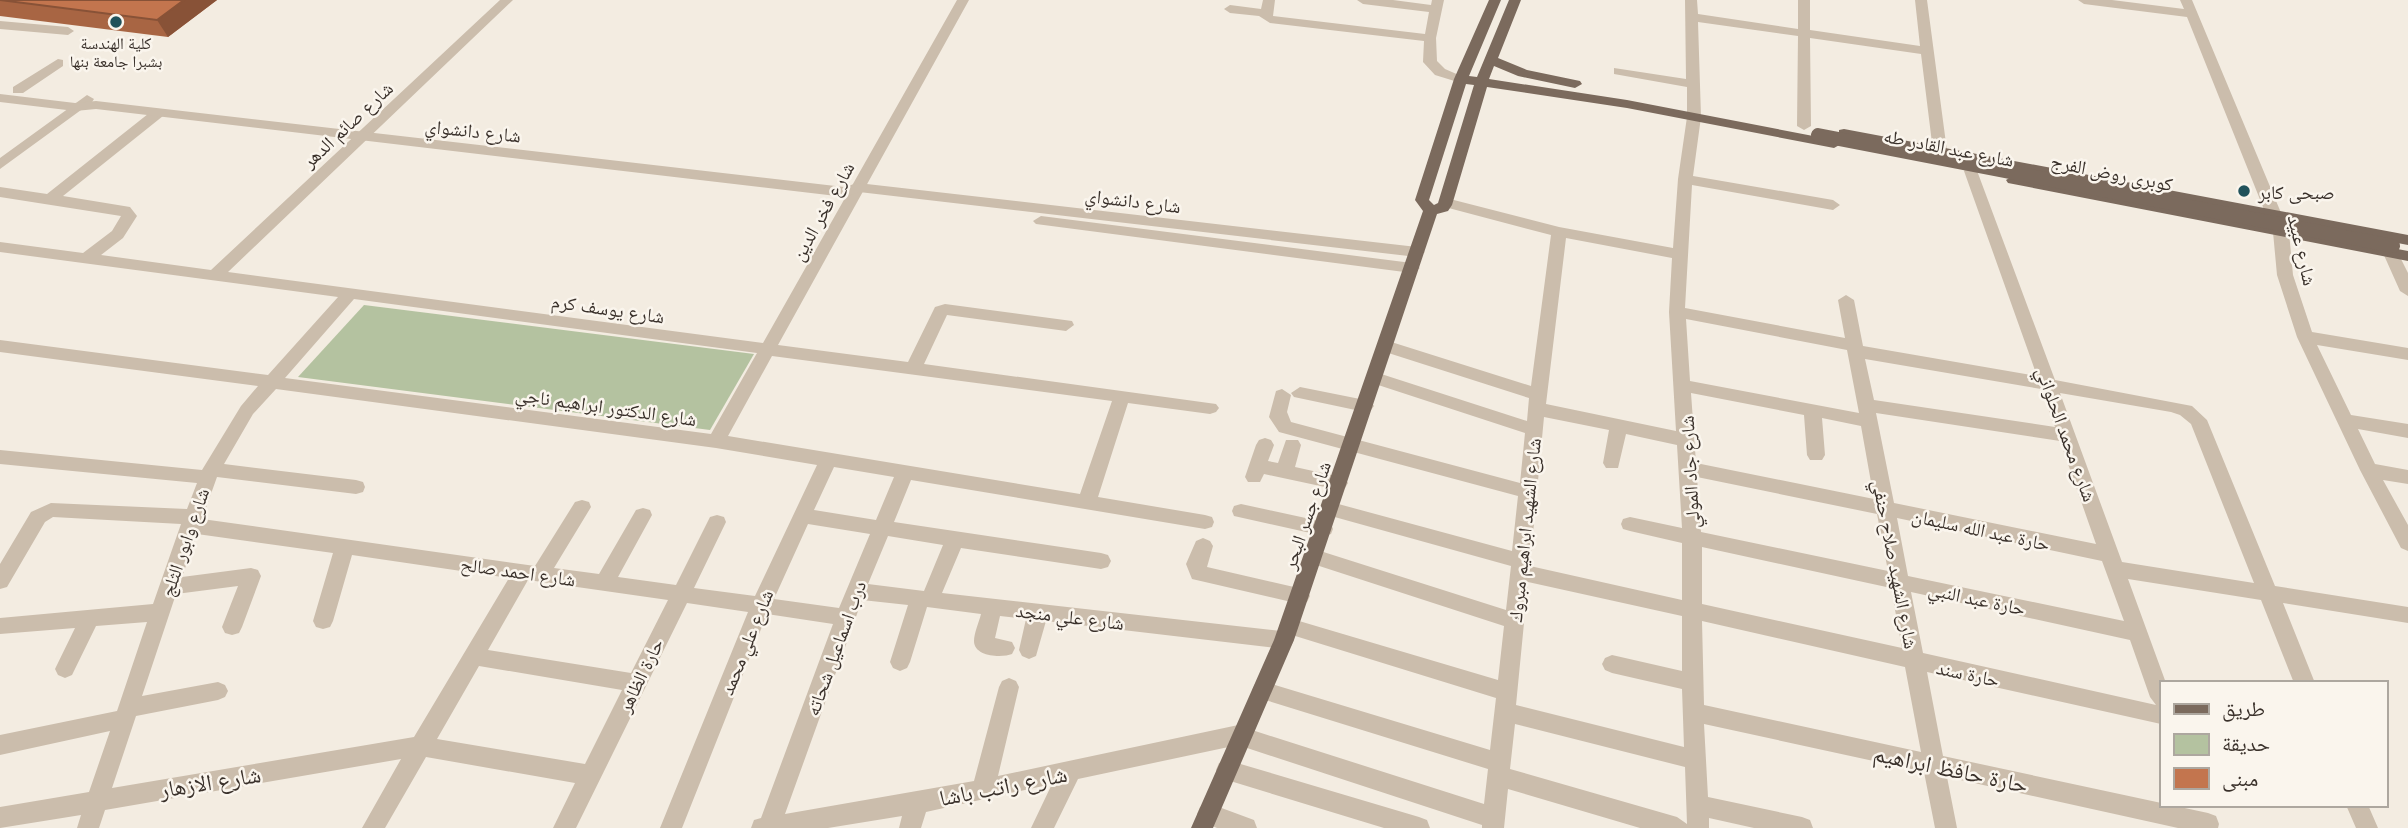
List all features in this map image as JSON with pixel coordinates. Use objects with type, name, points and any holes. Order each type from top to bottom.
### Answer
[{"type":"main road","name":"شارع جسر البحر","points":[[1438,206],[1424,205],[1422,200],[1461,79],[1495,0]]},
{"type":"main road","name":"شارع جسر البحر","points":[[1205,821],[1287,633],[1414,260],[1438,206],[1481,82],[1516,0]]},
{"type":"main road","name":"شارع عبد القادر طه","points":[[1490,60],[1511,70],[1766,130],[2408,256]]},
{"type":"main road","points":[[1507,85],[1503,76],[1511,70]]},
{"type":"main road","name":"شارع عبد القادر طه","points":[[1461,79],[1804,126],[2371,233]]},
{"type":"main road","name":"كوبرى روض الفرج","points":[[1766,130],[1818,135],[2408,244]]},
{"type":"main road","name":"كوبرى روض الفرج","points":[[2371,233],[2408,244]]},
{"type":"street","name":"شارع صائم الدهر","points":[[214,276],[507,0]]},
{"type":"street","name":"شارع فخر الدين","points":[[716,441],[852,192],[963,0]]},
{"type":"street","points":[[1266,16],[1269,0]]},
{"type":"street","points":[[1363,0],[1437,4],[1430,38],[1432,65],[1446,75],[1461,79]]},
{"type":"street","name":"شارع جاد المولي","points":[[1691,0],[1694,111],[1685,179],[1677,312],[1692,537],[1692,682],[1698,828]]},
{"type":"street","points":[[1804,0],[1804,126]]},
{"type":"street","points":[[1921,0],[1940,151]]},
{"type":"street","points":[[2084,0],[2189,7]]},
{"type":"street","name":"شارع عبيد","points":[[2189,7],[2281,232],[2285,275],[2305,337],[2408,544]]},
{"type":"street","points":[[1230,9],[1430,38]]},
{"type":"street","points":[[1691,16],[1927,51]]},
{"type":"street","points":[[0,25],[68,31]]},
{"type":"street","points":[[19,90],[58,63]]},
{"type":"street","points":[[1619,71],[1693,84]]},
{"type":"street","name":"شارع دانشواي","points":[[0,88],[86,104]]},
{"type":"street","name":"شارع دانشواي","points":[[0,98],[86,104],[1414,260]]},
{"type":"street","points":[[0,165],[86,104]]},
{"type":"street","points":[[50,199],[158,113]]},
{"type":"street","name":"شارع محمد الحلواني","points":[[1971,172],[2160,694]]},
{"type":"street","points":[[1685,179],[1833,205]]},
{"type":"street","points":[[0,192],[125,210],[128,216],[121,230],[86,258]]},
{"type":"street","points":[[1438,206],[1681,255]]},
{"type":"street","name":"شارع الشهيد ابراهيم مبروك","points":[[1494,823],[1528,492],[1559,232]]},
{"type":"street","name":"شارع يوسف كرم","points":[[0,247],[1210,408]]},
{"type":"street","points":[[2391,253],[2408,290]]},
{"type":"street","name":"شارع وابور الثلج","points":[[88,828],[209,473],[227,439],[270,383],[350,294]]},
{"type":"street","name":"شارع الشهيد صلاح حنفي","points":[[1846,300],[1946,828]]},
{"type":"street","points":[[913,369],[941,312],[946,309],[1066,325]]},
{"type":"street","points":[[1677,312],[1855,349],[2179,407],[2198,419],[2304,681]]},
{"type":"street","points":[[2305,337],[2408,354]]},
{"type":"street","name":"شارع الدكتور ابراهيم ناجي","points":[[0,346],[716,441],[1087,500],[1205,522]]},
{"type":"street","points":[[1385,346],[1538,402],[1619,426],[1687,440]]},
{"type":"street","points":[[1375,378],[1535,430]]},
{"type":"street","points":[[1684,386],[1812,410],[1867,413],[2068,436]]},
{"type":"street","points":[[1365,406],[1291,394],[1277,415],[1282,425],[1528,492]]},
{"type":"street","points":[[1087,500],[1122,396]]},
{"type":"street","points":[[1812,410],[1816,455]]},
{"type":"street","points":[[2345,420],[2408,431]]},
{"type":"street","points":[[1612,463],[1619,426]]},
{"type":"street","points":[[1265,445],[1256,472],[1284,472],[1339,484]]},
{"type":"street","points":[[1284,472],[1292,445]]},
{"type":"street","points":[[0,457],[356,486]]},
{"type":"street","name":"شارع علي محمد","points":[[671,828],[761,605],[829,459]]},
{"type":"street","name":"حارة عبد الله سليمان","points":[[1688,468],[1884,508],[2112,562],[2268,593],[2408,615]]},
{"type":"street","points":[[2369,470],[2408,477]]},
{"type":"street","name":"درب اسماعيل شحاته","points":[[766,827],[845,617],[905,472]]},
{"type":"street","points":[[373,828],[474,656],[582,507]]},
{"type":"street","name":"حارة سند","points":[[1331,509],[1520,566],[1693,613],[2160,715]]},
{"type":"street","name":"شارع احمد صالح","points":[[0,581],[38,517],[57,510],[192,521],[345,546],[845,617]]},
{"type":"street","points":[[1241,511],[1324,529]]},
{"type":"street","points":[[604,583],[643,515]]},
{"type":"street","points":[[802,516],[1101,561]]},
{"type":"street","name":"حارة الظاهر","points":[[564,828],[717,522]]},
{"type":"street","name":"حارة عبد النبي","points":[[1630,524],[2138,633]]},
{"type":"street","points":[[900,662],[925,599],[955,538]]},
{"type":"street","points":[[1203,545],[1196,564],[1199,573],[1300,596]]},
{"type":"street","points":[[323,621],[345,546]]},
{"type":"street","points":[[1314,557],[1515,621]]},
{"type":"street","points":[[169,587],[251,576],[232,627]]},
{"type":"street","name":"شارع علي منجد","points":[[856,591],[1038,612],[1287,633],[1695,760]]},
{"type":"street","points":[[992,607],[984,643],[1004,648]]},
{"type":"street","points":[[0,626],[160,612]]},
{"type":"street","points":[[1029,650],[1038,612]]},
{"type":"street","points":[[65,669],[90,618]]},
{"type":"street","points":[[474,656],[636,683]]},
{"type":"street","points":[[1612,664],[1692,682]]},
{"type":"street","points":[[983,790],[1009,687]]},
{"type":"street","points":[[1262,690],[1676,828]]},
{"type":"street","points":[[0,745],[218,691]]},
{"type":"street","name":"حارة حافظ ابراهيم","points":[[1693,712],[2206,819]]},
{"type":"street","points":[[1242,735],[1494,823]]},
{"type":"street","name":"شارع راتب باشا","points":[[766,827],[829,822],[1242,735]]},
{"type":"street","name":"شارع الازهار","points":[[0,818],[421,746],[590,775]]},
{"type":"street","points":[[1227,770],[1419,828]]},
{"type":"street","points":[[1042,828],[1070,772]]},
{"type":"street","points":[[909,828],[917,803]]},
{"type":"street","points":[[1697,805],[1801,828]]},
{"type":"street","points":[[2358,807],[2367,828]]},
{"type":"street","points":[[1205,821],[1246,828]]},
{"type":"green space","points":[[364,305],[754,354],[710,430],[298,377]]},
{"type":"building","points":[[0,0],[184,0],[157,20]]},
{"type":"place","name":"كلية الهندسة بشبرا جامعة بنها","points":[[116,22]]},
{"type":"place","name":"صبحى كابر","points":[[2244,191]]}]
